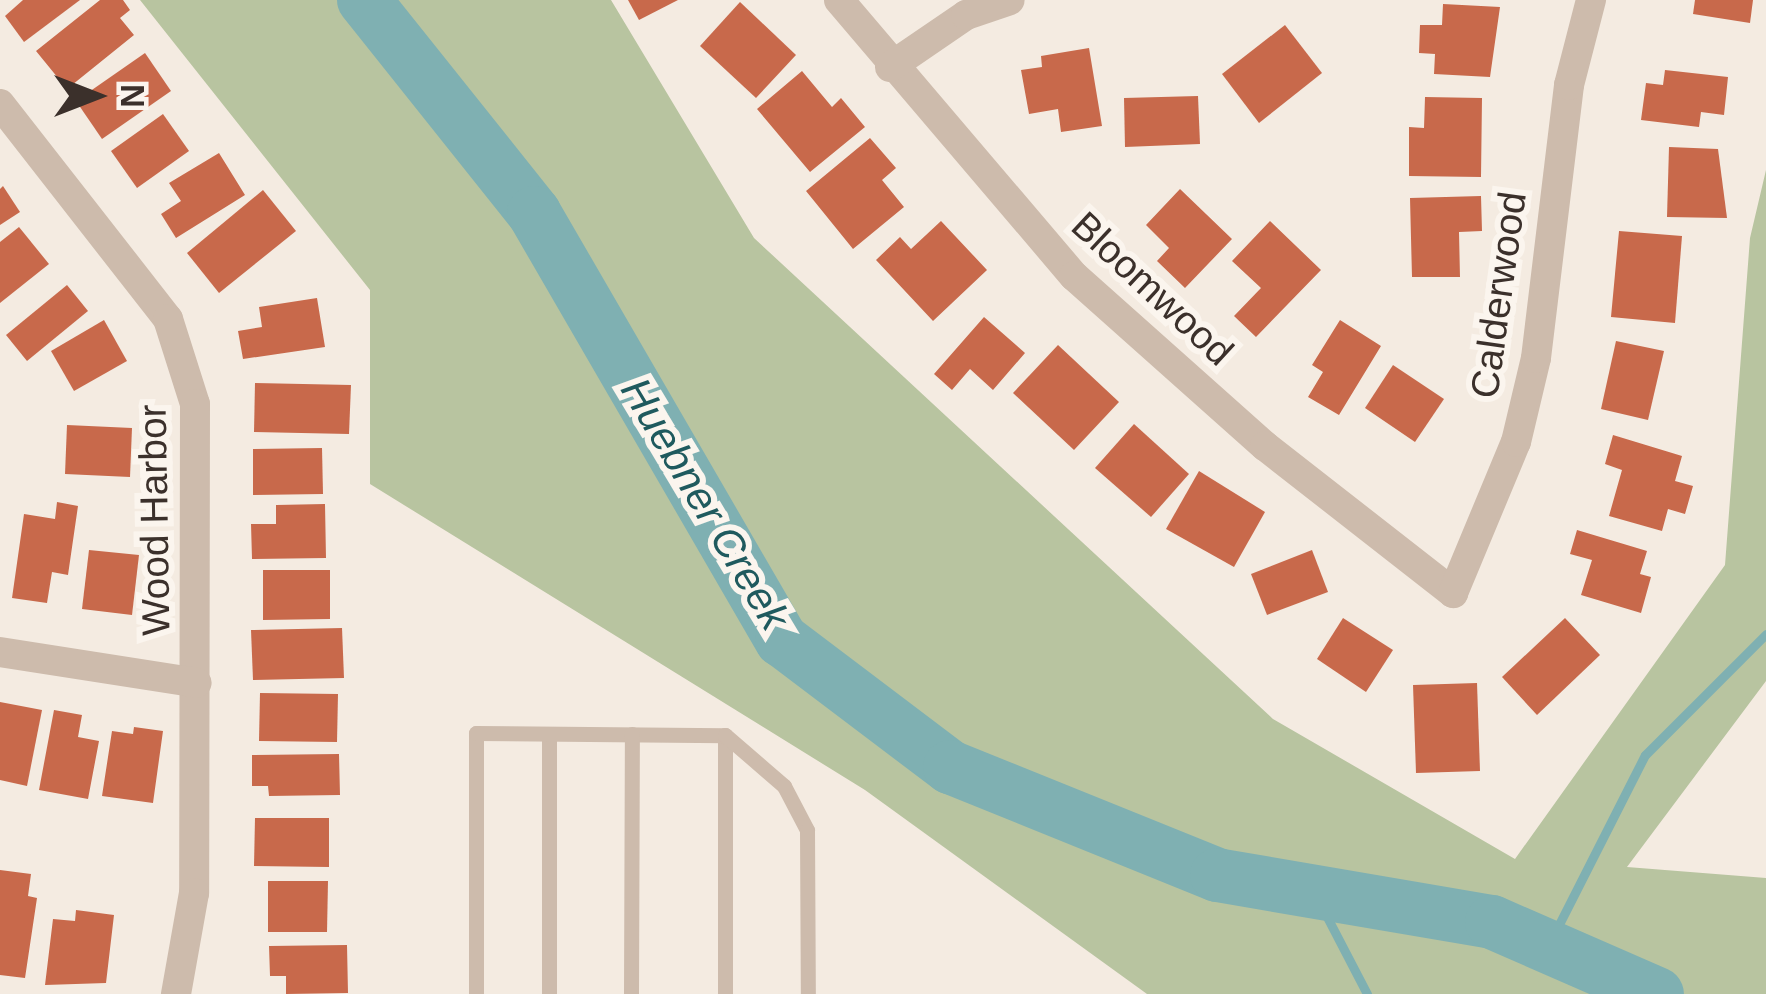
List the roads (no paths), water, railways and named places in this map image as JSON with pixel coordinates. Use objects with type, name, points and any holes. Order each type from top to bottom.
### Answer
[{"type":"street","name":"Bloomwood","points":[[839,0],[890,67],[1073,276],[1265,446],[1454,592]]},
{"type":"street","points":[[890,67],[966,15],[1010,0]]},
{"type":"street","name":"Calderwood","points":[[1454,592],[1516,442],[1536,358],[1569,85],[1591,0]]},
{"type":"street","name":"Wood Harbor","points":[[0,104],[154,298],[187,365],[195,404],[194,893],[176,994]]},
{"type":"street","points":[[0,652],[197,683]]},
{"type":"lane","points":[[476,994],[476,733],[725,735],[784,787],[807,830],[808,994]]},
{"type":"lane","points":[[549,734],[549,994]]},
{"type":"lane","points":[[631,994],[632,734]]},
{"type":"lane","points":[[725,735],[725,994]]},
{"type":"waterway","name":"Huebner Creek","points":[[364,0],[534,213],[782,640],[950,767],[1217,875],[1492,922],[1657,994]]},
{"type":"waterway","points":[[1548,946],[1645,755],[1766,634]]},
{"type":"waterway","points":[[1314,892],[1367,994]]}]
